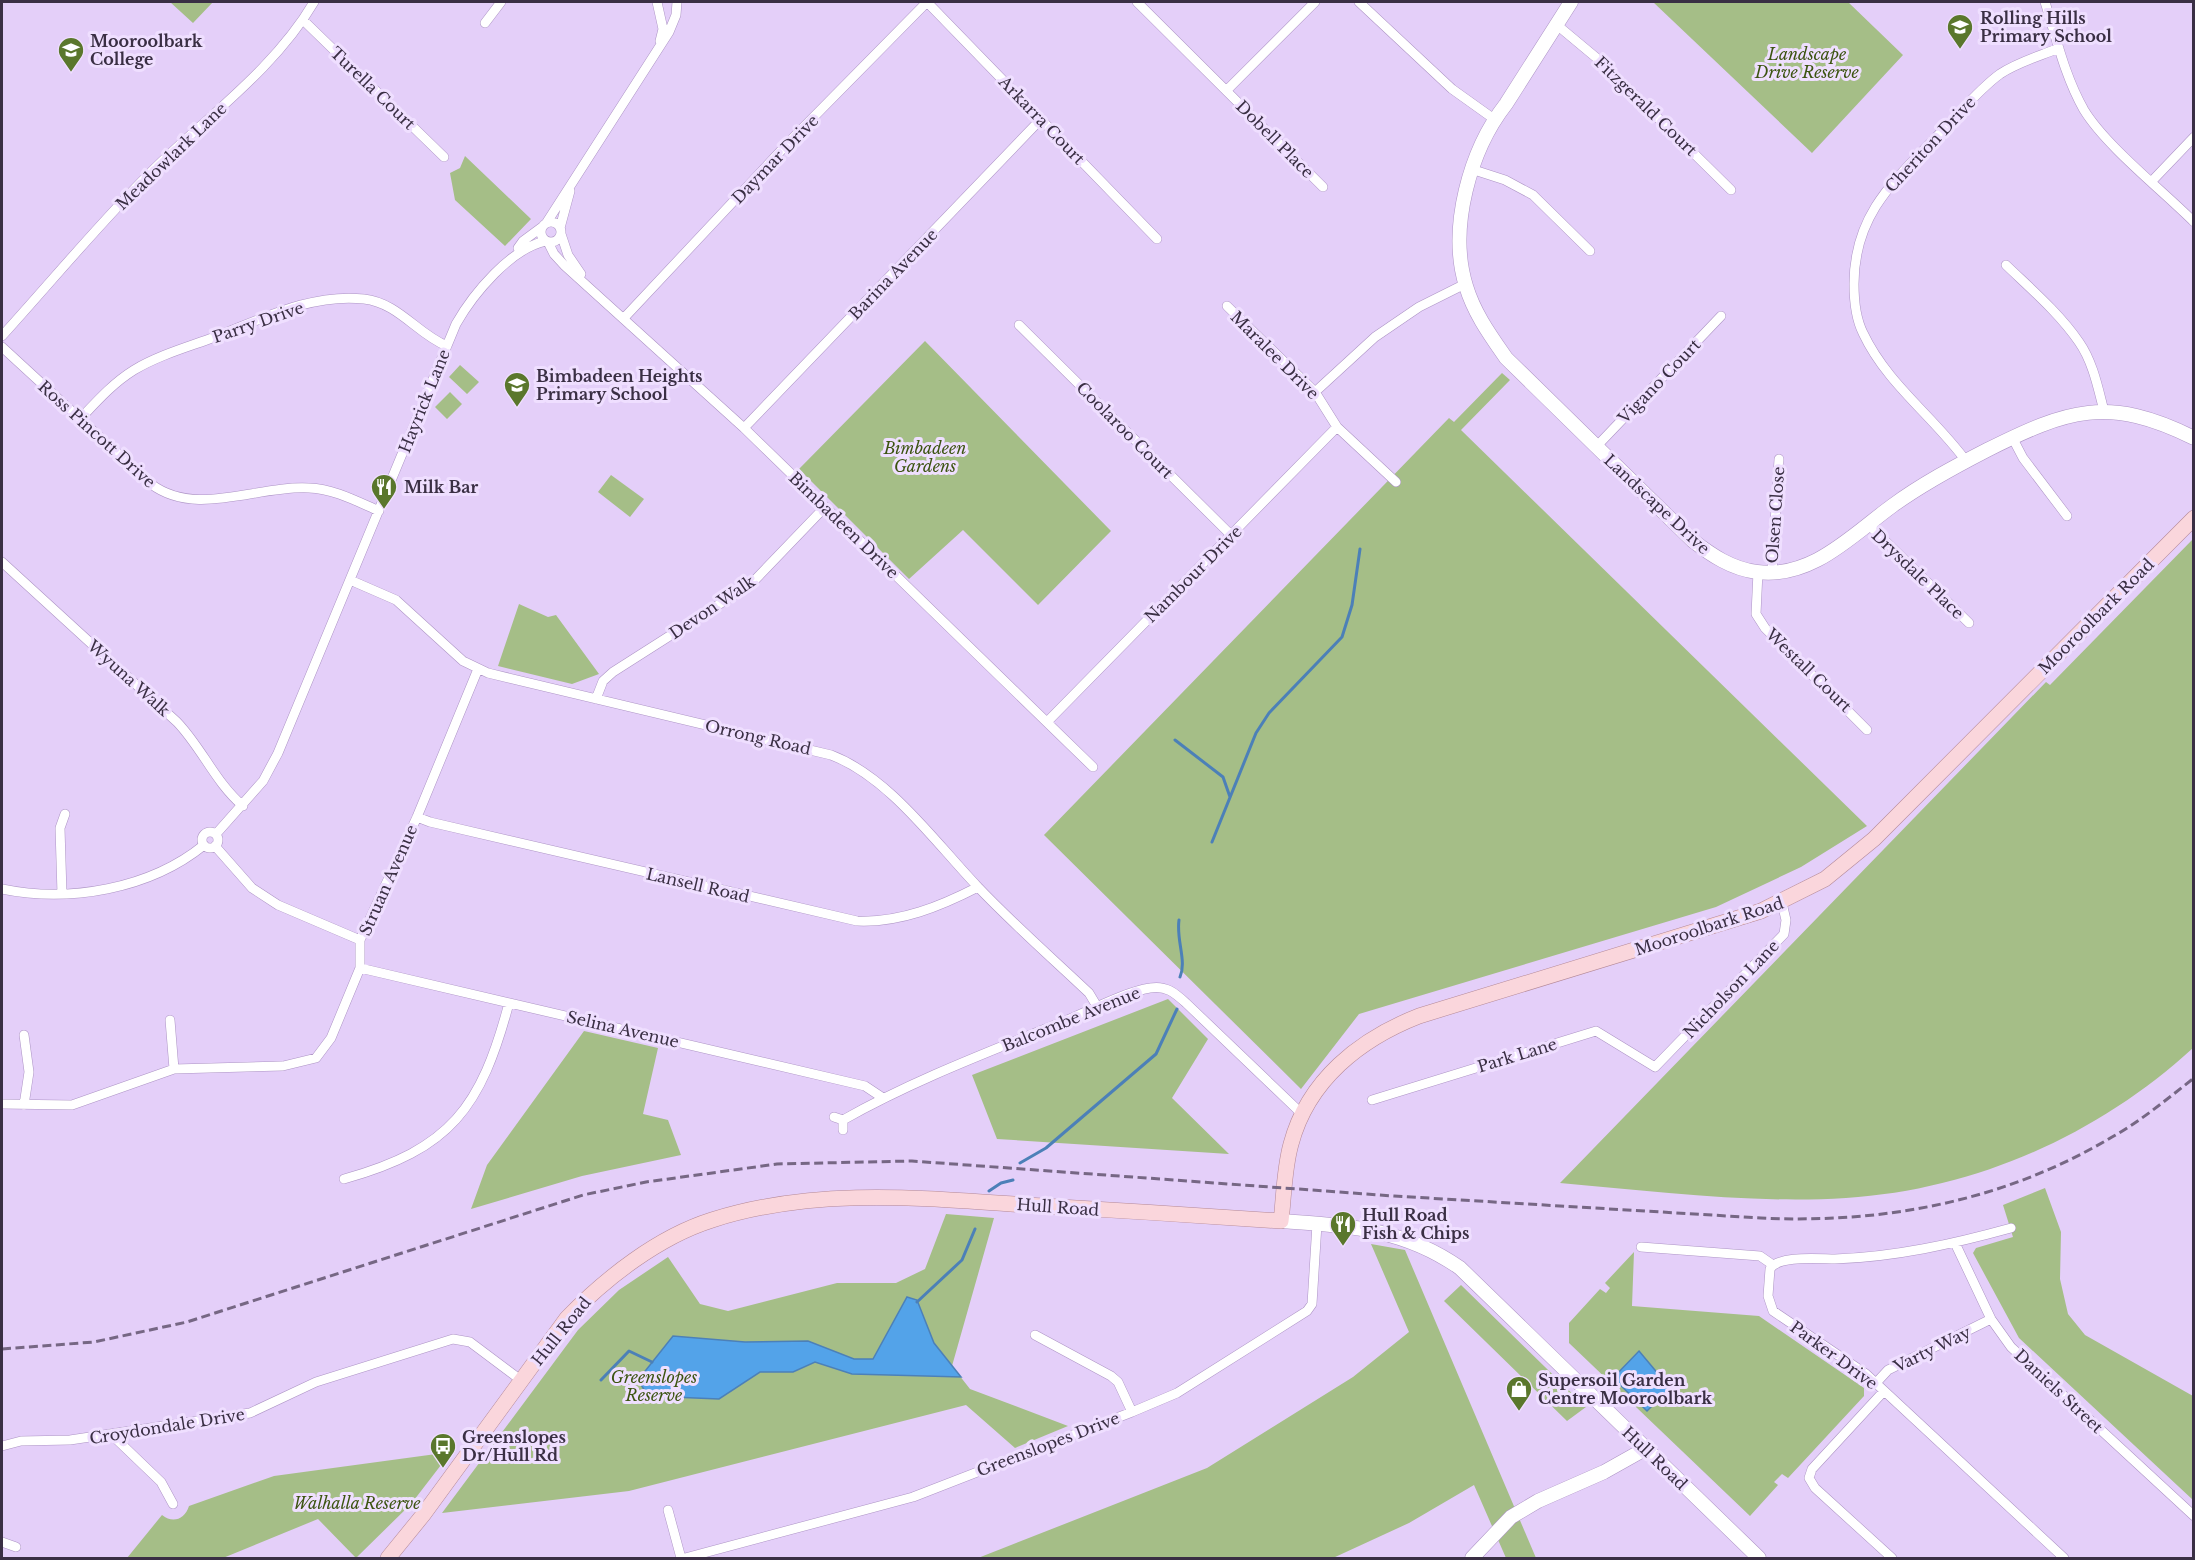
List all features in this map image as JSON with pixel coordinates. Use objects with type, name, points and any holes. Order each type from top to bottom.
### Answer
[{"type":"main road","name":"Mooroolbark Road","points":[[1281,1221],[1289,1152],[1302,1114],[1321,1085],[1354,1050],[1395,1026],[1721,925],[1782,903],[1825,879],[1851,860],[2193,518]]},
{"type":"main road","name":"Hull Road","points":[[389,1558],[567,1318],[592,1292],[629,1262],[710,1220],[755,1208],[837,1197],[912,1197],[1281,1221]]},
{"type":"street","name":"Meadowlark Lane","points":[[2,336],[150,173],[235,94],[303,20],[314,2]]},
{"type":"street","points":[[485,23],[501,2]]},
{"type":"street","name":"Hayrick Lane","points":[[657,2],[663,29],[659,46]]},
{"type":"street","name":"Hayrick Lane","points":[[216,834],[263,781],[291,724],[447,346],[465,309],[512,258],[523,241],[545,225],[659,46],[676,15],[677,2]]},
{"type":"street","name":"Arkarra Court","points":[[927,2],[1157,239]]},
{"type":"street","name":"Daymar Drive","points":[[624,318],[790,141],[927,2]]},
{"type":"street","name":"Dobell Place","points":[[1137,2],[1323,187]]},
{"type":"street","name":"Dobell Place","points":[[1227,90],[1315,2]]},
{"type":"street","name":"Landscape Drive","points":[[1571,2],[1494,119],[1472,169],[1461,212],[1460,246],[1466,284],[1487,331],[1506,358],[1692,540],[1714,556],[1765,572]]},
{"type":"street","points":[[2045,2],[2059,48],[2084,110],[2106,139],[2193,222]]},
{"type":"street","points":[[1363,3],[1452,89],[1494,119]]},
{"type":"street","name":"Turella Court","points":[[303,20],[444,157]]},
{"type":"street","name":"Fitzgerald Court","points":[[1557,25],[1607,69],[1731,190]]},
{"type":"street","name":"Cheriton Drive","points":[[1966,461],[1937,425],[1891,378],[1862,331],[1854,299],[1854,265],[1861,233],[1875,205],[1892,182],[1982,88],[2002,73],[2059,48]]},
{"type":"street","name":"Barina Avenue","points":[[744,428],[1041,119]]},
{"type":"street","points":[[2152,181],[2193,137]]},
{"type":"street","points":[[1472,169],[1505,180],[1533,195],[1590,251]]},
{"type":"street","name":"Hayrick Lane","points":[[561,231],[571,186]]},
{"type":"street","points":[[555,222],[561,231],[558,240],[547,241],[541,235],[545,225],[555,222]]},
{"type":"street","name":"Bimbadeen Drive","points":[[561,231],[571,261],[590,286]]},
{"type":"street","name":"Hayrick Lane","points":[[512,258],[531,244],[547,241]]},
{"type":"street","name":"Bimbadeen Drive","points":[[547,241],[554,254],[744,428],[1094,767]]},
{"type":"street","points":[[2006,265],[2059,317],[2080,344],[2094,374],[2104,411]]},
{"type":"street","points":[[1315,392],[1376,337],[1419,307],[1466,284]]},
{"type":"street","name":"Parry Drive","points":[[80,419],[109,389],[134,370],[159,357],[289,309],[320,302],[364,299],[382,303],[411,320],[433,340],[447,346]]},
{"type":"street","name":"Maralee Drive","points":[[1227,306],[1315,392],[1337,427],[1396,482]]},
{"type":"street","name":"Vigano Court","points":[[1596,447],[1721,316]]},
{"type":"street","name":"Coolaroo Court","points":[[1020,325],[1231,535]]},
{"type":"street","name":"Ross Pincott Drive","points":[[2,347],[151,484],[173,497],[202,499],[311,488],[338,493],[379,511]]},
{"type":"street","points":[[1765,572],[1795,568],[1821,560],[1917,489],[1966,461],[2046,421],[2076,414],[2104,411],[2133,414],[2165,423],[2193,438]]},
{"type":"street","name":"Nambour Drive","points":[[1048,721],[1337,427]]},
{"type":"street","points":[[2012,437],[2023,458],[2067,516]]},
{"type":"street","name":"Olsen Close","points":[[1765,572],[1779,459]]},
{"type":"street","name":"Devon Walk","points":[[596,699],[603,681],[613,672],[752,584],[825,507]]},
{"type":"street","name":"Drysdale Place","points":[[1868,524],[1969,623]]},
{"type":"street","name":"Wyuna Walk","points":[[2,562],[177,722],[196,742],[220,784],[243,806]]},
{"type":"street","name":"Westall Court","points":[[1765,572],[1756,614],[1765,628],[1867,730]]},
{"type":"street","name":"Orrong Road","points":[[350,580],[396,600],[464,660],[478,669],[831,754],[847,760],[877,782],[978,887],[1089,993],[1098,1008]]},
{"type":"street","name":"Struan Avenue","points":[[2,1104],[82,1104],[174,1069],[283,1066],[316,1058],[331,1038],[360,968],[360,940],[417,817],[478,669]]},
{"type":"street","points":[[62,894],[60,828],[65,814]]},
{"type":"street","name":"Lansell Road","points":[[417,817],[430,822],[857,921],[877,922],[897,919],[978,887]]},
{"type":"street","points":[[204,844],[204,834],[209,832],[216,834],[218,839],[216,846]]},
{"type":"street","points":[[2,889],[62,894],[100,890],[138,879],[175,864],[204,844]]},
{"type":"street","points":[[204,844],[209,848],[216,846]]},
{"type":"street","points":[[216,846],[252,888],[278,905],[360,940]]},
{"type":"street","name":"Nicholson Lane","points":[[1655,1067],[1784,934],[1786,920],[1782,903]]},
{"type":"street","name":"Selina Avenue","points":[[360,968],[865,1086],[883,1098]]},
{"type":"street","name":"Balcombe Avenue","points":[[840,1122],[883,1098],[1149,988],[1170,989],[1302,1114]]},
{"type":"street","points":[[344,1179],[401,1160],[426,1146],[471,1103],[486,1076],[508,1003]]},
{"type":"street","points":[[170,1020],[174,1069]]},
{"type":"street","name":"Park Lane","points":[[1372,1100],[1596,1031],[1655,1067]]},
{"type":"street","points":[[24,1035],[29,1072],[24,1105]]},
{"type":"street","name":"Hull Road","points":[[1281,1221],[1375,1230],[1401,1236],[1438,1252],[1481,1287],[1759,1558]]},
{"type":"street","name":"Greenslopes Drive","points":[[683,1558],[913,1497],[1177,1393],[1307,1311],[1312,1304],[1317,1224]]},
{"type":"street","points":[[1641,1247],[1760,1256],[1773,1264],[1780,1260],[1859,1258],[1955,1243],[2011,1228]]},
{"type":"street","name":"Daniels Street","points":[[1955,1243],[1991,1319],[2011,1347],[2193,1516]]},
{"type":"street","name":"Parker Drive","points":[[1773,1264],[1768,1296],[1773,1311],[1851,1363],[1875,1383],[2064,1558]]},
{"type":"street","name":"Varty Way","points":[[1875,1383],[1888,1370],[1991,1319]]},
{"type":"street","points":[[1035,1335],[1111,1376],[1118,1382],[1132,1412]]},
{"type":"street","name":"Croydondale Drive","points":[[2,1446],[21,1441],[70,1440],[112,1435],[250,1413],[316,1382],[453,1339],[470,1342],[522,1381]]},
{"type":"street","points":[[1884,1391],[1812,1469],[1809,1478],[1815,1488],[1892,1558]]},
{"type":"street","points":[[112,1435],[161,1482],[173,1504]]},
{"type":"street","points":[[1472,1558],[1511,1517],[1604,1472],[1645,1449]]},
{"type":"street","points":[[668,1510],[683,1558]]},
{"type":"street","points":[[2,1542],[16,1546]]},
{"type":"green space","points":[[170,2],[213,2],[193,23]]},
{"type":"green space","name":"Landscape Drive Reserve","points":[[1653,2],[1848,2],[1903,55],[1812,153]]},
{"type":"green space","points":[[465,156],[531,219],[505,246],[455,200],[450,173],[460,168]]},
{"type":"green space","name":"Bimbadeen Gardens","points":[[925,341],[1111,531],[1038,605],[963,530],[909,579],[799,469]]},
{"type":"green space","points":[[460,365],[479,382],[467,394],[449,377]]},
{"type":"green space","points":[[1502,373],[1510,380],[1461,430],[1867,826],[1801,867],[1716,907],[1359,1014],[1301,1089],[1044,835],[1449,418],[1454,422]]},
{"type":"green space","points":[[450,392],[462,404],[447,419],[435,407]]},
{"type":"green space","points":[[611,475],[644,499],[630,517],[598,492]]},
{"type":"green space","points":[[2193,539],[2193,1048],[2117,1107],[2075,1132],[2032,1153],[1987,1170],[1941,1183],[1894,1193],[1846,1198],[1775,1199],[1703,1196],[1560,1183],[2046,682],[2050,685]]},
{"type":"green space","points":[[519,604],[548,617],[556,615],[599,674],[572,684],[498,666]]},
{"type":"green space","points":[[1168,999],[1208,1039],[1172,1098],[1229,1154],[997,1139],[972,1075]]},
{"type":"green space","points":[[584,1031],[658,1048],[643,1114],[668,1120],[681,1155],[582,1176],[471,1209],[487,1165]]},
{"type":"green space","points":[[2045,1188],[2061,1232],[2060,1279],[2068,1314],[2085,1335],[2193,1396],[2193,1500],[2019,1338],[1973,1253],[1976,1248],[2013,1237],[2003,1205]]},
{"type":"green space","name":"Greenslopes Reserve","points":[[946,1214],[994,1218],[952,1366],[970,1389],[1068,1426],[1015,1448],[966,1405],[629,1491],[442,1513],[578,1330],[619,1290],[668,1257],[700,1304],[728,1311],[837,1283],[896,1283],[925,1269]]},
{"type":"green space","points":[[1371,1244],[1405,1250],[1536,1558],[1506,1558],[1474,1485],[1409,1523],[1333,1558],[978,1558],[1207,1468],[1353,1377],[1409,1332]]},
{"type":"green space","points":[[1634,1252],[1632,1306],[1759,1316],[1864,1388],[1864,1396],[1788,1478],[1782,1474],[1774,1482],[1778,1485],[1750,1516],[1569,1343],[1569,1323],[1600,1289],[1606,1293],[1610,1288],[1605,1283]]},
{"type":"green space","points":[[1461,1285],[1586,1407],[1567,1421],[1444,1301]]},
{"type":"green space","name":"Walhalla Reserve","points":[[451,1452],[411,1504],[356,1558],[318,1519],[223,1558],[127,1558],[162,1515],[174,1520],[178,1519],[185,1514],[189,1506],[274,1476]]},
{"type":"water","points":[[907,1297],[917,1300],[934,1343],[961,1377],[852,1374],[815,1362],[793,1372],[760,1372],[719,1399],[648,1396],[638,1380],[673,1336],[745,1342],[808,1341],[854,1359],[873,1359]]},
{"type":"water","points":[[1639,1351],[1670,1388],[1647,1411],[1613,1378]]},
{"type":"waterway","points":[[1212,842],[1256,733],[1269,713],[1342,637],[1352,605],[1360,549]]},
{"type":"waterway","points":[[1175,740],[1223,777],[1230,797]]},
{"type":"waterway","points":[[1179,920],[1182,964],[1180,977]]},
{"type":"waterway","points":[[1020,1163],[1046,1148],[1156,1054],[1177,1009]]},
{"type":"waterway","points":[[989,1191],[1001,1183],[1013,1180]]},
{"type":"waterway","points":[[917,1302],[962,1260],[975,1229]]},
{"type":"waterway","points":[[601,1380],[629,1351],[652,1362]]},
{"type":"railway","points":[[2,1349],[94,1342],[187,1322],[583,1195],[646,1182],[777,1164],[912,1161],[1394,1196],[1761,1218],[1853,1217],[1898,1212],[1942,1204],[1986,1192],[2029,1178],[2071,1159],[2133,1124],[2194,1078]]},
{"type":"place","name":"Rolling Hills Primary School","points":[[1960,50]]},
{"type":"place","name":"Mooroolbark College","points":[[71,73]]},
{"type":"place","name":"Bimbadeen Heights Primary School","points":[[517,408]]},
{"type":"place","name":"Milk Bar","points":[[384,510]]},
{"type":"place","name":"Hull Road Fish & Chips","points":[[1343,1247]]},
{"type":"place","name":"Supersoil Garden Centre Mooroolbark","points":[[1519,1412]]},
{"type":"place","name":"Greenslopes Dr/Hull Rd","points":[[443,1469]]}]
